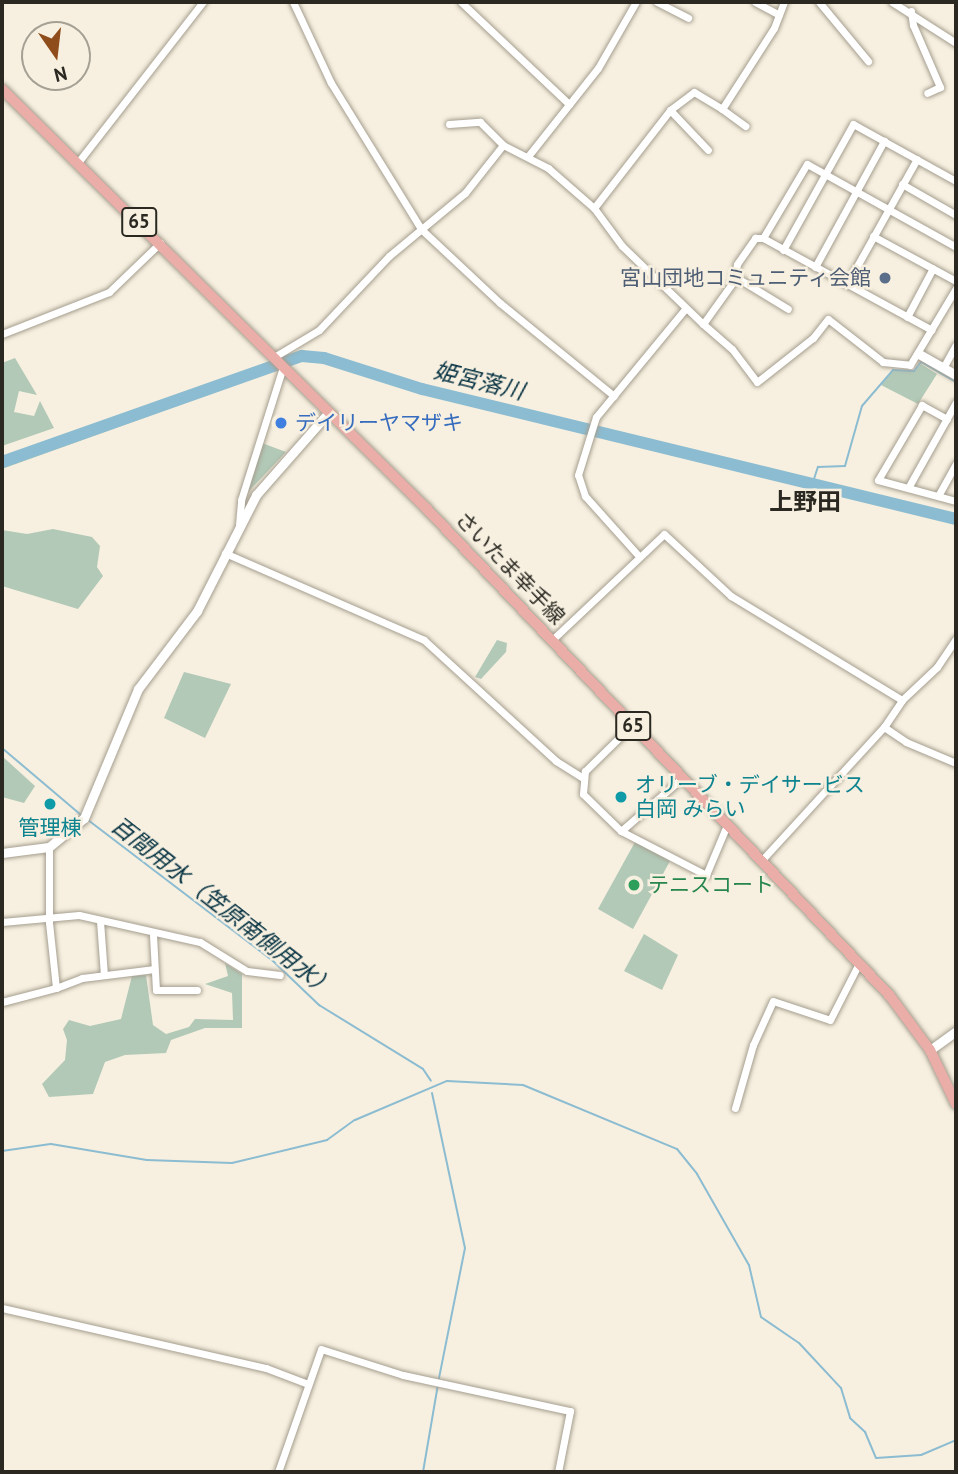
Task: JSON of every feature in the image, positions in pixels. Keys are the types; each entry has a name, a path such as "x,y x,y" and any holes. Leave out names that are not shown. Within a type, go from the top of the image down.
{"main road":[{"name":"さいたま幸手線","path":"2,89 160,242 552,640 859,963 930,1049 956,1104"}],"street":[{"path":"79,161 203,2"},
{"path":"293,2 331,83 421,229 499,303 614,396"},
{"path":"461,2 569,104"},
{"path":"529,155 619,37 635,2"},
{"path":"657,2 688,18"},
{"path":"755,2 779,15"},
{"path":"722,109 779,15 784,2"},
{"path":"819,2 868,61"},
{"path":"892,2 911,11 956,43"},
{"path":"911,11 913,25 940,87 927,93"},
{"path":"594,208 670,110 694,92 745,126"},
{"path":"670,110 708,150"},
{"path":"449,124 480,122 503,145 529,155 594,208 621,246 685,309 732,349 757,382 813,338 828,319 893,366 910,366 956,288"},
{"path":"783,250 853,124 956,180"},
{"path":"816,267 884,141"},
{"path":"274,357 318,330 358,286 465,193 503,145"},
{"path":"847,284 917,159"},
{"path":"763,238 807,164 956,247"},
{"path":"902,184 956,215"},
{"path":"873,236 956,281"},
{"path":"703,324 755,238 763,238 932,330"},
{"path":"2,334 108,292 160,242"},
{"path":"908,317 933,268"},
{"path":"734,275 788,309"},
{"path":"637,554 578,486 596,417 685,309"},
{"path":"943,368 956,345"},
{"path":"919,354 956,375"},
{"path":"239,525 241,500 284,368"},
{"path":"908,488 956,402"},
{"path":"947,419 922,405 878,480 956,501"},
{"path":"2,853 49,847 73,831 88,811 138,689 197,611 239,525 271,474 328,413"},
{"path":"938,496 956,464"},
{"path":"552,640 657,535 671,538 731,596 902,700"},
{"path":"225,553 425,640 556,761 582,776"},
{"path":"761,861 884,727 902,700 937,667 956,639"},
{"path":"632,725 582,776 583,794 621,831 706,875 727,825"},
{"path":"884,727 906,742 956,763"},
{"path":"621,831 682,778"},
{"path":"49,847 49,916 55,988"},
{"path":"2,922 79,915 153,935 200,942 247,971 280,975"},
{"path":"100,920 104,975"},
{"path":"153,935 156,990 197,990"},
{"path":"735,1108 753,1045 773,1001 830,1020 859,963"},
{"path":"2,1002 55,988 69,981 154,969"},
{"path":"930,1049 956,1031"},
{"path":"2,1308 266,1368 308,1384"},
{"path":"278,1472 321,1349 407,1376 570,1411 558,1472"}],"green space":[{"path":"15,358 37,395 19,391 14,412 34,416 40,401 54,428 2,446 2,363"},
{"path":"921,364 937,374 918,404 881,385 893,370 915,371"},
{"path":"274,367 277,370 2,469 2,465"},
{"path":"262,443 286,452 248,492 248,489"},
{"path":"53,529 92,537 100,546 97,567 103,576 78,609 2,586 2,530 27,534"},
{"path":"497,640 507,643 506,652 481,679 475,677"},
{"path":"184,672 231,684 205,738 164,718"},
{"path":"2,756 35,786 24,803 2,797"},
{"name":"テニスコート","path":"635,842 670,861 633,929 598,909"},
{"name":"テニスコート","path":"644,934 678,955 662,990 624,971"},
{"path":"225,963 242,974 242,1028 205,1028 171,1040 166,1053 125,1055 105,1062 93,1094 49,1097 42,1084 65,1060 67,1040 63,1029 69,1020 90,1026 121,1019 132,976 146,975 153,1025 166,1034 189,1027 195,1019 233,1020 232,993 205,984 228,976"}],"waterway":[{"name":"姫宮落川","path":"2,462 302,356 324,358 422,389 956,519"},
{"path":"813,482 818,467 845,466 862,406 893,370 914,371 921,362 956,382"},
{"name":"百間用水（笠原南側用水）","path":"2,748 81,815"},
{"name":"百間用水（笠原南側用水）","path":"88,820 273,961 319,1005 423,1069 431,1081"},
{"path":"2,1151 51,1144 147,1160 232,1163 327,1140 355,1120 447,1081 523,1085 677,1149 697,1174 749,1265 761,1317 799,1343 841,1388 850,1418 865,1432 876,1458 921,1455 956,1440"},
{"name":"百間用水（笠原南側用水）","path":"432,1093 465,1248 439,1378"},
{"name":"百間用水（笠原南側用水）","path":"423,1472 438,1384"}],"place":[{"name":"宮山団地コミュニティ会館","path":"885,278"},
{"name":"デイリーヤマザキ","path":"281,423"},
{"name":"オリーブ・デイサービス 白岡 みらい","path":"621,797"},
{"name":"管理棟","path":"50,804"},
{"name":"テニスコート","path":"634,885"}],"district":[{"name":"上野田","path":"805,502"}]}
